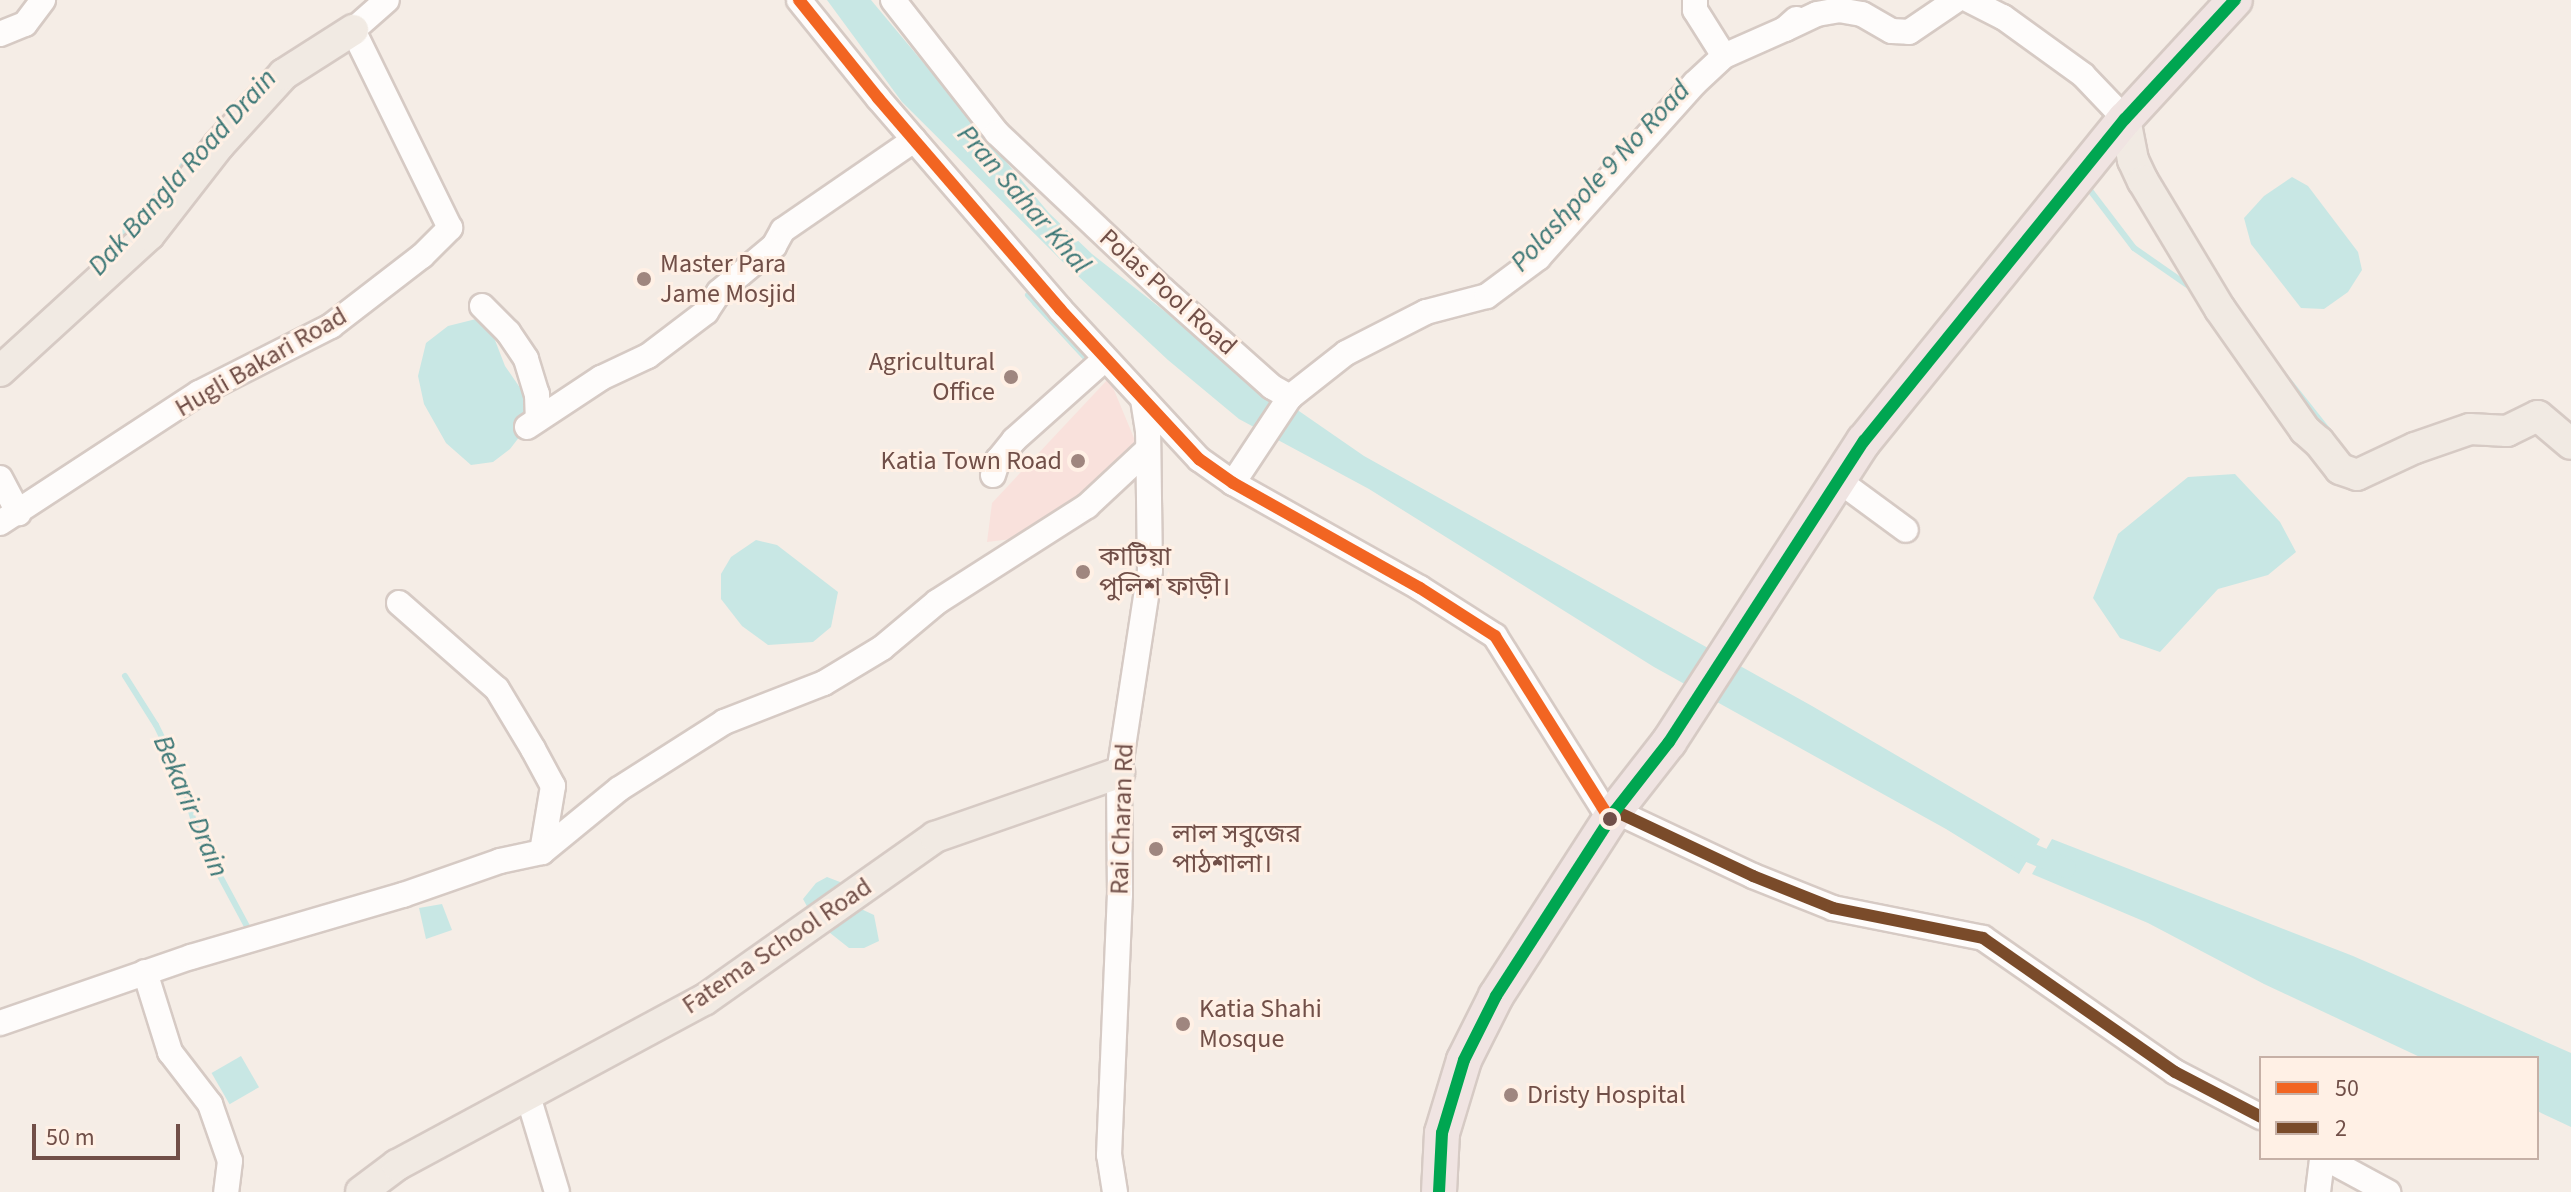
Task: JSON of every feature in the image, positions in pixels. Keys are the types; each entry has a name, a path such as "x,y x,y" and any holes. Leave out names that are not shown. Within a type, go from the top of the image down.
{"highway":[{"path":"1439,1192 1442,1133 1464,1060 1496,996 1613,815 1669,742 1864,441 2125,119 2235,0"}],"main road":[{"path":"0,371 149,235 219,145 284,74 353,30"},
{"path":"2125,119 2133,160 2143,181 2220,309 2286,405 2340,469 2357,475 2415,448 2470,429 2507,431 2538,416 2571,444"},
{"name":"Fatema School Road","path":"361,1192 397,1165 704,1000 935,837 1119,773"}],"street":[{"path":"0,34 25,24 43,0"},
{"path":"353,30 387,0"},
{"path":"799,0 914,140 1105,359 1199,459 1233,483 1420,588 1495,636 1613,815 1833,908 1983,938 2175,1072 2254,1113"},
{"name":"Polas Pool Road","path":"893,0 997,133 1162,289 1272,387 1290,397"},
{"path":"1695,0 1695,10 1724,56"},
{"path":"1785,29 1817,0"},
{"path":"1233,483 1290,397 1346,353 1426,312 1487,296 1538,258 1695,83 1724,56 1817,14 1839,10 1862,14 1892,31 1909,32 1956,0"},
{"path":"1969,0 2003,17 2083,75 2125,119"},
{"name":"Hugli Bakari Road","path":"9,518 199,393 331,326 422,256 450,228 353,30"},
{"path":"482,306 508,332 526,359 537,394 533,423 601,378 648,356 706,312 719,292 774,246 783,230 914,140"},
{"path":"993,475 998,460 1014,440 1105,359"},
{"name":"Rai Charan Rd","path":"1115,1192 1109,1155 1120,895 1119,773 1150,570 1145,452 1148,431 1143,400"},
{"path":"0,1023 145,972 389,899 500,861 542,852 619,789 724,722 824,683 882,648 937,602 1087,506 1145,452"},
{"path":"0,478 9,518"},
{"path":"1838,480 1906,530"},
{"path":"399,603 497,689 533,749 553,786 542,852"},
{"path":"145,972 170,1052 210,1104 230,1161 226,1192"},
{"path":"528,1096 557,1192"},
{"path":"2318,1192 2324,1160"},
{"path":"2328,1160 2388,1192"}],"shaded area":[{"name":"Katia Town Road","path":"1109,378 1139,450 1020,538 987,542 992,503"}],"water":[{"name":"Pran Sahar Khal","path":"827,0 871,0 1049,213 1092,254 1238,369 1364,456 1812,706 2040,839 2019,874 1946,829 1654,667 1369,489 1239,419 1168,360 1063,262 902,102"},
{"path":"2292,177 2308,186 2358,252 2362,270 2348,292 2324,309 2301,308 2251,244 2244,218 2264,196"},
{"path":"476,319 493,335 505,366 527,398 527,427 510,449 493,462 471,465 446,443 424,404 418,376 426,343 448,326"},
{"path":"2235,474 2280,522 2296,552 2268,575 2218,589 2160,652 2120,638 2093,598 2118,534 2188,477"},
{"path":"756,540 777,545 838,592 831,627 813,642 768,645 742,626 721,599 721,574 731,557"},
{"path":"2052,839 2353,956 2571,1053 2571,1127 2539,1112 2539,1056 2418,1056 2264,984 2148,923 2032,874"},
{"path":"827,877 840,882 859,908 874,915 879,941 864,948 849,948 815,921 803,899 816,883"},
{"path":"442,904 452,930 426,939 419,908"},
{"path":"241,1056 259,1087 230,1104 212,1073"}],"waterway":[{"name":"Dak Bangla Road Drain","path":"95,265 193,154"},
{"path":"2086,185 2134,248 2193,289"},
{"path":"1028,295 1086,358 1035,303"},
{"path":"2280,370 2330,433"},
{"name":"Bekarir Drain","path":"125,676 156,725 180,774 198,835 250,932"},
{"path":"2007,843 2066,868"}],"transit line":[{"name":"50","path":"799,0 878,98 1060,309 1199,459 1233,483 1420,588 1495,636 1610,819"},
{"path":"1439,1192 1442,1133 1464,1060 1496,996 1615,811 1669,742 1864,441 2125,119 2235,0"},
{"name":"2","path":"1615,811 1753,876 1833,908 1983,938 2175,1072 2259,1116"}],"place":[{"name":"Master Para Jame Mosjid","path":"644,279"},
{"name":"Agricultural Office","path":"1011,377"},
{"name":"Katia Town Road","path":"1078,461"},
{"name":"কাটিয়া পুলিশ ফাড়ী।","path":"1083,572"},
{"name":"লাল সবুজের পাঠশালা।","path":"1156,849"},
{"name":"Katia Shahi Mosque","path":"1183,1024"},
{"name":"Dristy Hospital","path":"1511,1095"}],"water label":[{"name":"Polashpole 9 No Road","path":"1600,176"}]}
